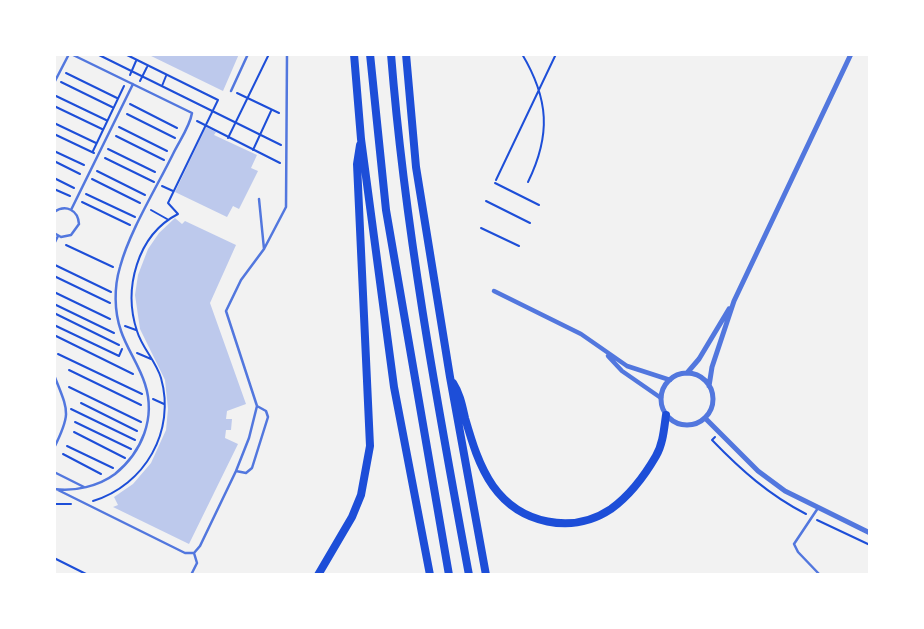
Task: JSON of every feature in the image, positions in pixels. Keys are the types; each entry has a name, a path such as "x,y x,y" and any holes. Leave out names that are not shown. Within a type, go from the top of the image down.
{"highway":[{"path":"354,54 361,139 394,387 430,575"},
{"path":"370,54 386,210 449,575"},
{"path":"391,54 399,153 411,244 469,575"},
{"path":"405,54 416,167 486,575"},
{"path":"318,575 352,517 361,495 370,446 357,164 361,139"},
{"path":"450,377 459,391 473,444 494,486 509,504 541,521 573,524 595,518 612,508 639,480 657,455 666,415"}],"street":[{"path":"734,301 712,367 709,386 713,402 705,418 698,423 680,425 666,415 661,398 665,385 687,373 699,359 734,301 851,54"},
{"path":"494,291 581,334 627,366 670,380"},
{"path":"606,352 621,371 661,398"},
{"path":"687,373 696,375 709,386"},
{"path":"705,418 758,471 785,491 870,533"}],"lane":[{"path":"54,83 70,54 192,113 119,268 116,294 119,323 149,397 147,424 141,443 109,478 84,487 56,489"},
{"path":"231,91 248,54"},
{"path":"56,489 185,553 194,553 200,547 236,471 249,438 257,406 226,311 241,280 264,249 286,207 286,54"},
{"path":"71,210 133,84"},
{"path":"259,199 264,249"},
{"path":"54,212 64,208 71,210 78,219 78,229 71,235 58,236 54,233"},
{"path":"54,244 58,236"},
{"path":"54,375 66,407 66,423 54,448"},
{"path":"236,471 246,472 252,468 268,417 266,411 257,406"},
{"path":"54,472 84,487"},
{"path":"818,508 794,544 820,575"},
{"path":"191,575 197,563 194,553"}],"path":[{"path":"97,54 287,148"},
{"path":"125,54 218,100"},
{"path":"229,138 269,54"},
{"path":"522,54 540,88 545,113 536,166 528,183"},
{"path":"539,205 496,182 556,54"},
{"path":"54,188 70,197 137,60"},
{"path":"130,225 81,201 148,66"},
{"path":"66,73 118,98"},
{"path":"162,86 167,75"},
{"path":"178,214 168,203 218,100 231,91 287,116"},
{"path":"56,96 107,121"},
{"path":"129,104 177,128"},
{"path":"54,106 103,130"},
{"path":"253,150 272,110"},
{"path":"191,118 287,166"},
{"path":"54,123 96,143"},
{"path":"118,126 167,150"},
{"path":"54,134 98,155"},
{"path":"114,135 184,169"},
{"path":"180,140 195,147"},
{"path":"107,149 155,172"},
{"path":"54,150 85,166"},
{"path":"103,157 174,191"},
{"path":"54,161 81,174"},
{"path":"96,171 145,195"},
{"path":"54,178 75,188"},
{"path":"92,179 168,219"},
{"path":"85,193 135,217"},
{"path":"486,201 530,223"},
{"path":"481,228 519,246"},
{"path":"66,244 110,267 134,274"},
{"path":"55,265 131,300"},
{"path":"54,276 111,303 111,311"},
{"path":"54,292 113,320 112,316"},
{"path":"54,304 117,334 121,346 119,356 54,325"},
{"path":"54,313 153,360"},
{"path":"119,323 137,331"},
{"path":"55,336 137,376"},
{"path":"58,354 165,405"},
{"path":"69,370 144,407"},
{"path":"69,387 161,431"},
{"path":"141,388 142,394"},
{"path":"75,422 131,450 140,432 80,403"},
{"path":"66,407 155,450"},
{"path":"142,422 143,417"},
{"path":"74,432 145,468"},
{"path":"67,446 113,468 127,459"},
{"path":"63,454 104,475 96,479"},
{"path":"109,478 124,486"},
{"path":"54,558 88,575"}],"building":[{"path":"147,54 239,54 223,91"},
{"path":"206,127 216,132 214,135 257,155 251,168 258,171 239,209 233,206 227,217 175,192"},
{"path":"175,218 182,224 185,221 236,245 210,303 246,404 227,411 226,419 232,419 231,430 226,430 225,438 238,444 189,544 113,507 118,505 114,497 133,484 151,463 166,430 168,409 165,380 140,329 135,295 138,275 148,249 159,233"}]}
